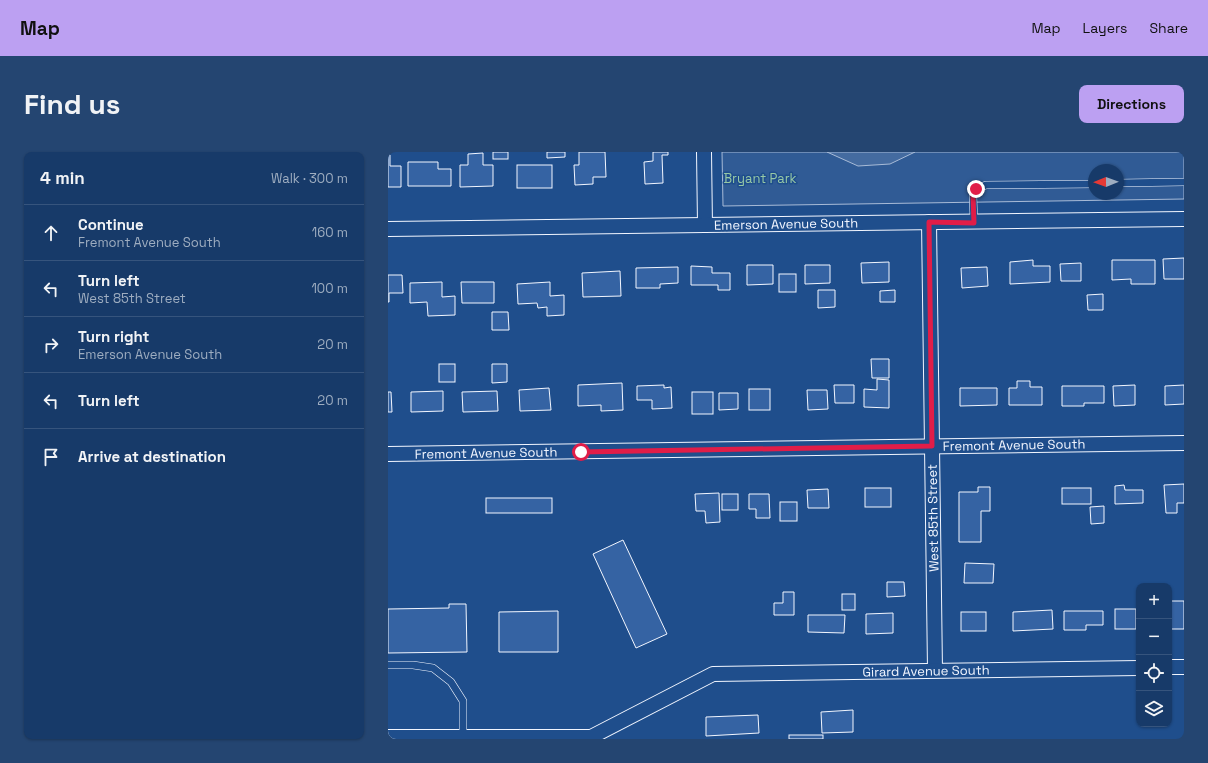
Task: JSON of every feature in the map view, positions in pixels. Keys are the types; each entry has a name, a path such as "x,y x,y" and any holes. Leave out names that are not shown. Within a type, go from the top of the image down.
{"street":[{"path":"704,152 706,225"},
{"name":"Emerson Avenue South","path":"388,229 929,222 974,223 1184,219"},
{"name":"West 85th Street","path":"929,222 935,670"},
{"name":"Fremont Avenue South","path":"388,454 1184,443"},
{"path":"1172,667 1184,667"},
{"name":"Girard Avenue South","path":"463,737 591,737 713,674 1136,668"},
{"path":"388,737 463,737"}],"lane":[{"path":"1124,183 1184,182"},
{"path":"974,223 973,196 976,189 986,185 1088,184"},
{"path":"388,665 413,665 433,668 452,682 463,701 463,737"}],"shaded area":[{"name":"Bryant Park","path":"722,152 1184,152 1184,199 1124,200 1124,164 1088,164 1088,200 1118,200 723,206"},
{"path":"827,152 915,152 890,164 858,166"}],"building":[{"path":"493,152 508,152 508,159 493,159"},
{"path":"547,152 565,152 565,157 547,158"},
{"path":"579,152 605,152 606,177 593,177 593,184 575,185 574,165 579,165"},
{"path":"653,152 668,152 668,155 662,155 663,183 645,184 644,162 653,161"},
{"path":"483,153 483,165 493,165 493,186 460,187 460,165 468,165 468,154"},
{"path":"388,155 390,155 390,166 401,166 401,187 388,187"},
{"path":"408,162 438,162 438,169 451,169 451,186 408,186"},
{"path":"517,165 552,165 552,188 517,188"},
{"path":"1184,258 1184,279 1164,279 1163,259"},
{"path":"1033,260 1033,266 1050,266 1050,282 1010,284 1010,262"},
{"path":"1112,260 1155,260 1155,284 1131,284 1131,279 1112,280"},
{"path":"889,262 889,282 862,283 861,263"},
{"path":"1081,263 1081,281 1061,281 1060,264"},
{"path":"747,265 773,265 773,284 747,285"},
{"path":"805,265 830,265 830,283 805,284"},
{"path":"691,266 712,267 712,273 730,273 730,290 718,290 718,285 691,285"},
{"path":"678,267 678,283 660,284 660,288 636,288 636,268"},
{"path":"987,267 988,286 962,288 961,268"},
{"path":"620,271 621,296 583,297 582,273"},
{"path":"779,274 796,274 796,292 779,292"},
{"path":"388,275 402,275 403,293 389,293 389,302 388,302"},
{"path":"442,282 442,297 455,296 455,315 428,316 427,302 410,303 410,283"},
{"path":"461,282 494,282 494,303 462,303"},
{"path":"550,282 550,296 564,295 564,315 547,316 547,307 538,308 537,303 518,304 517,284"},
{"path":"818,290 835,290 835,307 818,308"},
{"path":"895,290 895,302 880,302 880,291"},
{"path":"1103,294 1103,310 1088,310 1087,295"},
{"path":"492,312 508,312 509,330 492,330"},
{"path":"871,359 889,359 889,378 872,378"},
{"path":"439,364 455,364 455,382 439,382"},
{"path":"492,364 507,364 507,382 492,383"},
{"path":"877,379 889,380 889,408 864,407 864,389 877,390"},
{"path":"1017,381 1030,381 1030,387 1042,387 1042,405 1009,405 1009,388 1017,388"},
{"path":"622,383 623,410 601,411 601,405 578,406 578,385"},
{"path":"664,385 664,388 671,387 672,408 652,409 652,400 637,400 637,386"},
{"path":"834,385 854,385 854,403 835,403"},
{"path":"1135,385 1135,405 1114,406 1113,386"},
{"path":"1184,385 1184,404 1165,405 1165,386"},
{"path":"1062,386 1104,386 1104,403 1084,403 1084,406 1062,406"},
{"path":"549,388 551,410 520,411 519,390"},
{"path":"960,388 997,388 997,405 960,406"},
{"path":"749,389 770,389 770,410 749,410"},
{"path":"807,390 827,390 828,409 808,410"},
{"path":"443,391 443,411 411,412 411,392"},
{"path":"497,391 498,411 463,412 462,392"},
{"path":"388,392 391,392 392,412 388,412"},
{"path":"692,392 713,392 713,414 692,414"},
{"path":"719,393 738,393 738,409 719,410"},
{"path":"1184,484 1184,503 1177,503 1177,513 1166,513 1164,485"},
{"path":"1124,485 1125,490 1143,490 1143,503 1115,504 1115,486"},
{"path":"978,487 990,487 990,511 981,511 981,542 959,542 959,492 978,492"},
{"path":"865,488 891,488 891,507 865,507"},
{"path":"1062,488 1091,488 1091,504 1062,504"},
{"path":"828,489 829,508 808,508 807,490"},
{"path":"719,493 720,522 706,523 705,511 696,511 695,494"},
{"path":"722,494 738,494 738,510 722,510"},
{"path":"749,494 769,494 770,518 756,518 756,509 749,509"},
{"path":"486,498 552,498 552,513 486,513"},
{"path":"780,502 797,502 797,521 780,521"},
{"path":"1104,506 1104,523 1091,524 1090,507"},
{"path":"623,540 667,634 636,648 593,554"},
{"path":"965,563 994,564 993,583 964,583"},
{"path":"887,582 904,582 905,596 887,597"},
{"path":"783,592 794,592 794,615 774,615 774,603 783,603"},
{"path":"842,594 855,594 855,610 842,610"},
{"path":"1172,601 1184,601 1184,629 1172,629"},
{"path":"449,604 466,604 467,652 388,653 388,609 449,608"},
{"path":"1115,609 1136,609 1136,629 1115,629"},
{"path":"1052,610 1053,629 1013,631 1013,612"},
{"path":"558,611 558,652 499,652 499,612"},
{"path":"1064,611 1103,611 1103,625 1086,625 1086,630 1064,630"},
{"path":"961,612 986,612 986,631 961,631"},
{"path":"893,613 893,633 866,634 866,614"},
{"path":"808,615 845,615 844,633 808,632"},
{"path":"853,710 853,732 822,733 821,712"},
{"path":"758,715 759,733 706,736 706,717"},
{"path":"789,735 823,735 823,739 789,739"}],"route":[{"path":"581,452 932,446 929,222 974,223 973,196 976,189"}]}
